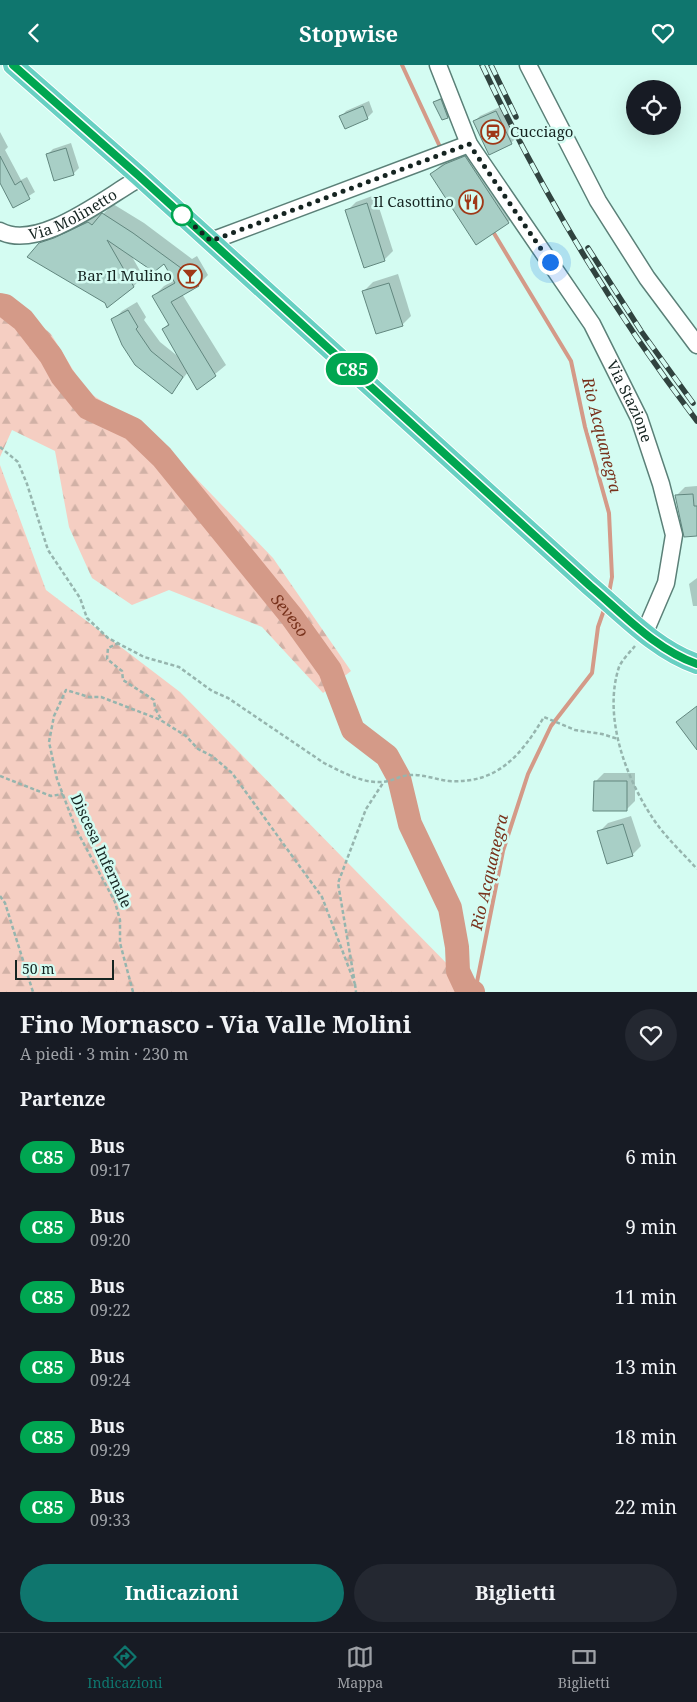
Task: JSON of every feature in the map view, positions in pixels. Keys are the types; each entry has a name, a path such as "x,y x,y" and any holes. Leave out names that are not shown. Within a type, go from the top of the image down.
{"main road":[{"path":"13,65 211,241 590,586 637,626 674,654 697,664"}],"street":[{"name":"Via Stazione","path":"438,65 469,144 592,324 639,418 661,484 674,535 666,583 637,626"},
{"path":"528,65 598,201 647,278 697,345"},
{"path":"211,241 469,144"},
{"name":"Via Molinetto","path":"0,231 9,236 23,236 52,229 133,182 139,176"}],"path":[{"path":"0,447 18,462 48,550 80,598 87,618 108,639 120,643 144,657 179,667 212,691 228,698 324,763 359,779 383,782 412,775 451,781 490,775 505,767 523,747 544,717 575,731 602,734 618,739"},
{"path":"637,626 620,666 615,688 618,739 628,771 652,818 697,869"},
{"path":"120,643 108,648 107,659 122,671 122,679 154,699 155,708 162,721 174,731 186,736 198,749 212,756 232,773 322,897 355,984"},
{"name":"Discesa Infernale","path":"133,992 120,943 120,919 115,902 93,865 63,794 57,779 48,743 54,716 66,690 89,697 102,697 162,721"},
{"path":"0,776 51,796 63,794"},
{"path":"356,992 338,883 366,809 383,782"},
{"path":"0,896 5,903 33,992"}],"green space":[{"path":"0,299 19,306 51,334 86,391 137,423 188,470 273,558 351,671 323,693 262,627 169,590 132,605 92,578 69,527 55,451 12,430 0,457"},
{"path":"0,465 46,590 180,692 459,976 481,992 0,992"}],"building":[{"path":"441,99 448,118 442,120 433,102"},
{"path":"363,106 368,119 345,129 339,116"},
{"path":"496,111 512,144 489,155 473,121"},
{"path":"66,148 74,175 54,181 46,154"},
{"path":"0,156 15,185 21,181 30,199 13,208 0,183"},
{"name":"Il Casottino","path":"465,156 509,223 476,245 430,174 445,164"},
{"path":"367,203 385,261 364,268 345,210"},
{"path":"102,213 181,268 186,265 199,286 171,302 216,376 197,390 162,329 169,325 152,296 175,283 164,264 154,272 107,240 134,287 107,308 105,303 27,257 39,243 88,222 92,225"},
{"path":"389,283 403,326 376,334 362,291"},
{"path":"128,310 138,327 136,329 151,351 183,377 172,394 135,365 122,345 111,319"},
{"path":"693,494 694,506 697,506 697,536 684,537 675,495"},
{"path":"697,706 697,750 676,722"},
{"path":"594,781 627,781 627,811 593,811"},
{"path":"623,824 633,856 607,864 597,831"}],"waterway":[{"name":"Rio Acquanegra","path":"402,65 441,149"},
{"name":"Rio Acquanegra","path":"492,230 571,361 585,427 609,513 612,577 609,593"},
{"name":"Seveso","path":"0,305 5,306 23,320 51,356 62,376 88,408 133,429 162,457 292,617 330,670 353,730 387,756 399,778 410,824 450,908 457,947 458,971 466,988 473,992"},
{"name":"Rio Acquanegra","path":"475,992 503,851 528,774 551,726 592,673 598,627 605,607"}],"railway":[{"path":"482,65 529,158 580,249 636,337 697,421"},
{"path":"491,65 516,117"},
{"path":"588,248 641,331 693,403"}],"bus line":[{"name":"C85","path":"13,65 139,176 590,586 674,654 697,664"}],"place":[{"name":"Cucciago","path":"493,132"},
{"name":"Il Casottino","path":"471,202"},
{"name":"Bar Il Mulino","path":"190,276"}],"route":[{"path":"182,215 211,241 469,144 550,262"}]}
